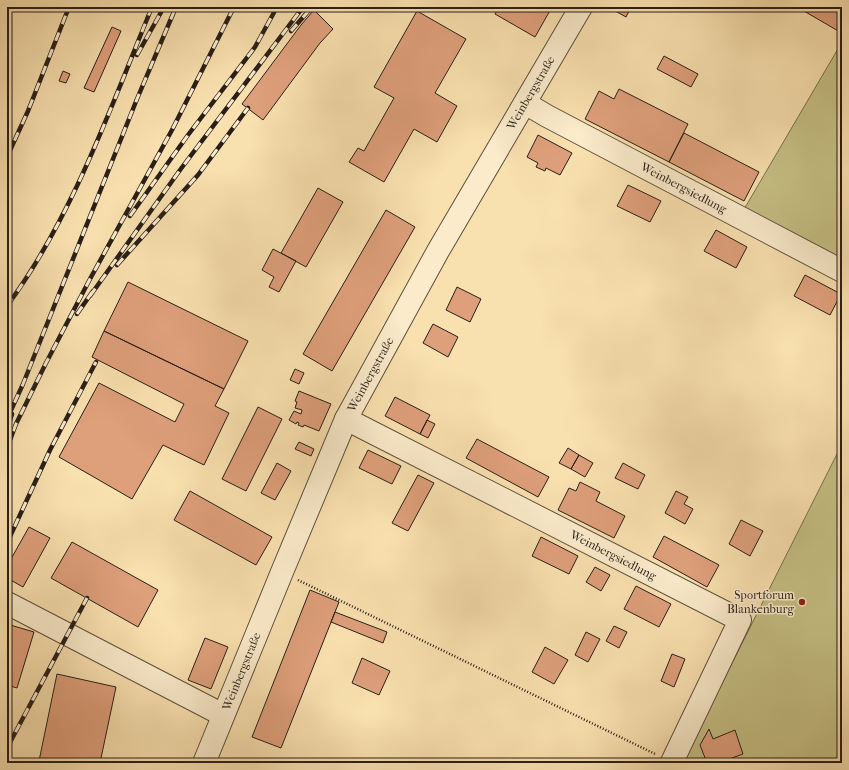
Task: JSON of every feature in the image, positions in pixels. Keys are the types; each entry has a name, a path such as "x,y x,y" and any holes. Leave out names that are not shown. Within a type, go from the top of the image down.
{"street":[{"name":"Weinbergstraße","path":"204,763 346,419 438,251 581,7"},
{"name":"Weinbergsiedlung","path":"525,103 842,272"},
{"name":"Weinbergsiedlung","path":"346,419 740,620 672,762"},
{"path":"7,603 223,716"}],"path":[{"path":"282,572 672,762"}],"shaded area":[{"path":"842,42 842,261 743,211"},
{"name":"Sportforum Blankenburg","path":"842,444 842,763 688,763 683,761"}],"building":[{"path":"499,7 552,7 535,37 495,14"},
{"path":"605,7 631,7 626,17 610,8 605,9"},
{"path":"797,7 842,7 842,29 840,32"},
{"path":"314,10 333,29 320,43 263,120 242,104"},
{"path":"417,11 466,39 435,93 457,106 437,142 414,129 384,182 349,162 358,148 364,151 394,98 374,87"},
{"path":"112,27 121,31 94,92 84,88"},
{"path":"664,56 698,74 691,87 657,69"},
{"path":"63,71 70,74 66,83 59,81"},
{"path":"619,89 688,124 669,162 585,119 599,91 614,99"},
{"path":"684,133 759,172 744,201 669,162"},
{"path":"538,135 572,153 560,175 546,168 545,171 536,167 538,163 527,157"},
{"path":"628,185 661,201 650,222 617,206"},
{"path":"318,188 343,202 306,267 281,253"},
{"path":"386,210 415,227 332,371 303,354"},
{"path":"716,230 747,247 736,268 704,251"},
{"path":"273,249 296,261 279,292 269,287 274,277 262,270"},
{"path":"805,275 841,294 830,315 794,296"},
{"path":"128,282 248,341 224,389 104,331"},
{"path":"457,287 481,299 470,322 446,310"},
{"path":"433,324 458,337 448,357 423,343"},
{"path":"104,331 224,389 215,406 229,413 204,465 163,445 132,499 59,457 99,383 175,422 184,404 92,357"},
{"path":"295,369 304,373 299,384 290,380"},
{"path":"299,391 331,404 319,431 304,425 303,427 298,425 299,423 297,422 296,424 289,420 294,411 301,414 302,410 295,408 297,402 295,401"},
{"path":"395,397 430,415 420,434 385,416"},
{"path":"258,407 282,419 246,491 222,479"},
{"path":"427,420 435,424 428,438 420,434"},
{"path":"477,439 549,477 538,497 466,458"},
{"path":"299,442 314,449 311,456 295,449"},
{"path":"568,448 579,455 571,469 559,463"},
{"path":"368,450 401,466 392,484 359,468"},
{"path":"579,455 593,463 585,477 571,469"},
{"path":"277,463 291,471 275,500 261,493"},
{"path":"623,463 645,475 638,489 615,478"},
{"path":"418,475 434,483 408,531 392,523"},
{"path":"580,482 600,492 596,501 625,516 614,538 558,510 569,488 576,491"},
{"path":"190,491 272,537 256,565 174,520"},
{"path":"676,491 688,497 684,504 693,509 685,524 665,513"},
{"path":"741,520 763,531 750,556 729,544"},
{"path":"29,527 50,538 23,587 7,578 7,566"},
{"path":"664,536 719,565 707,587 653,557"},
{"path":"541,537 578,556 569,574 532,556"},
{"path":"72,542 158,590 138,627 51,578"},
{"path":"595,567 610,575 601,591 586,582"},
{"path":"636,586 671,604 659,627 624,609"},
{"path":"310,590 339,602 281,748 252,737"},
{"path":"335,612 387,632 383,643 331,622"},
{"path":"7,624 34,632 17,688 7,685"},
{"path":"614,626 627,632 619,648 606,641"},
{"path":"586,632 600,639 588,662 575,655"},
{"path":"205,638 228,647 211,689 188,680"},
{"path":"545,647 568,660 554,684 532,672"},
{"path":"672,654 685,659 674,687 661,681"},
{"path":"362,658 390,671 379,695 352,683"},
{"path":"57,674 116,687 100,763 50,763 39,761"},
{"path":"709,729 713,739 735,730 743,754 718,763 707,763 700,745"}],"railway":[{"path":"7,157 28,111 69,7"},
{"path":"7,306 52,236 71,199 105,123 152,7"},
{"path":"137,55 164,7"},
{"path":"7,419 23,384 137,99 176,7"},
{"path":"7,448 16,424 46,363 90,279 172,130 234,7"},
{"path":"130,216 188,135 255,47 277,7"},
{"path":"90,296 180,170 303,7"},
{"path":"291,31 312,7"},
{"path":"117,265 198,175 248,108"},
{"path":"77,314 93,291"},
{"path":"7,543 50,450 96,362"},
{"path":"7,429 12,414"},
{"path":"7,748 87,598"}],"place":[{"name":"Sportforum Blankenburg","path":"802,602"}]}
